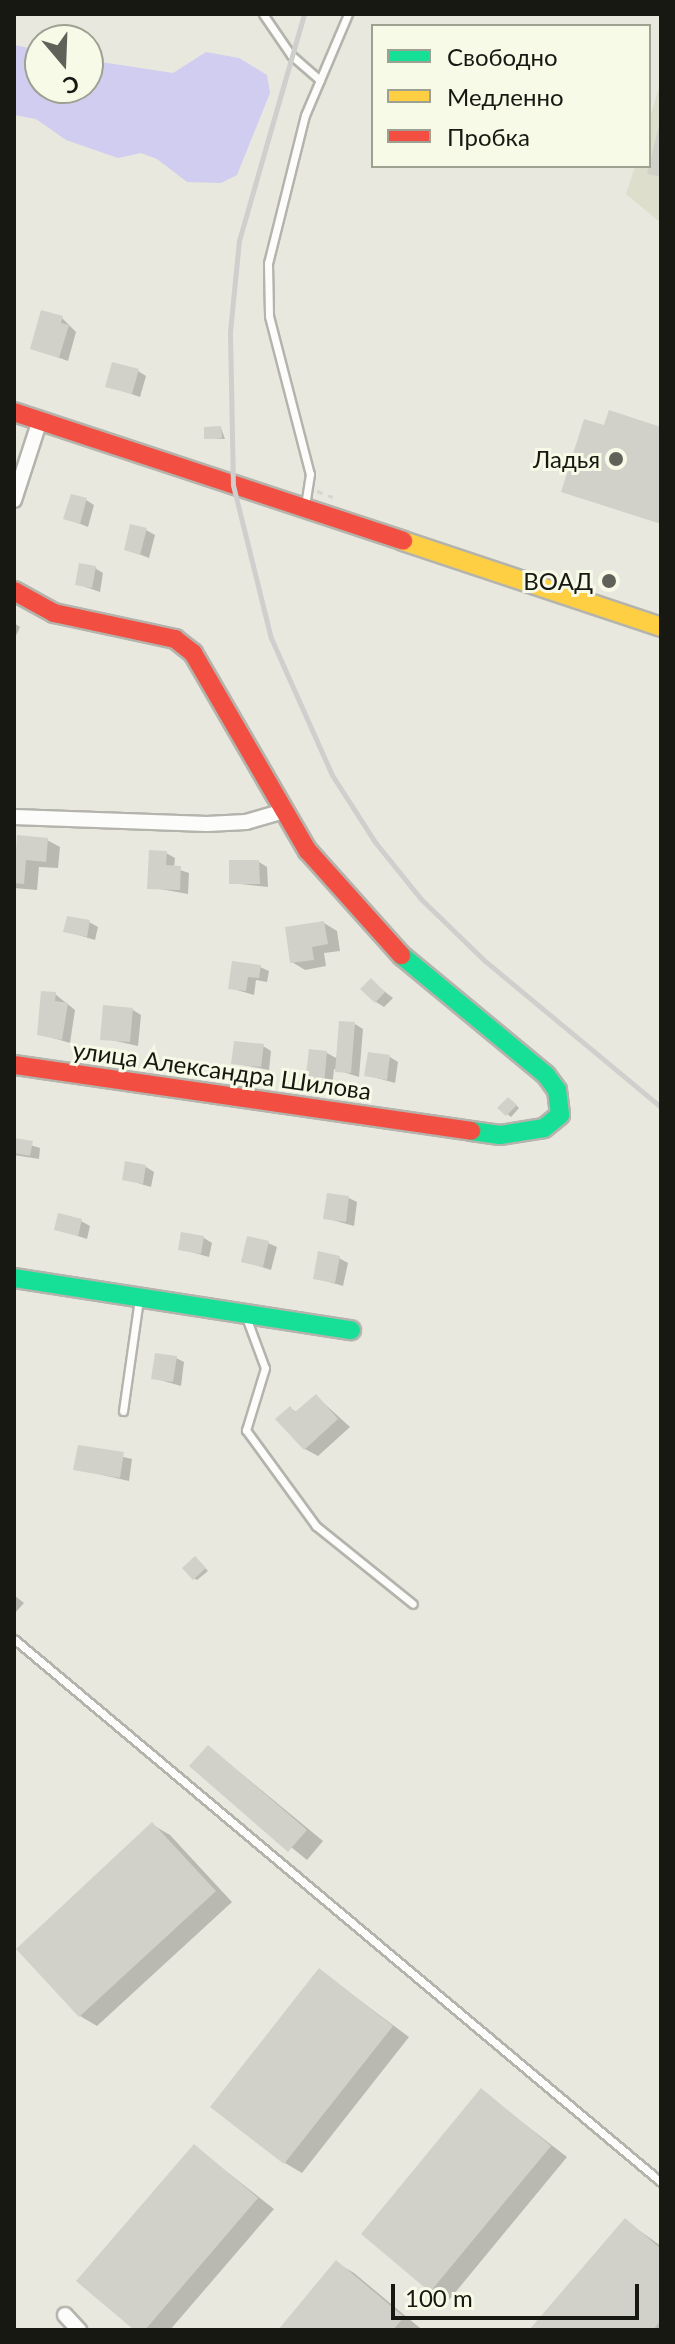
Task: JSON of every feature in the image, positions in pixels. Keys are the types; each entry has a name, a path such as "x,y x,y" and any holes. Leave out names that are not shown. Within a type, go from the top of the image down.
{"street":[{"path":"14,412 661,627"},
{"path":"14,500 40,420"},
{"path":"14,591 54,613 175,639 193,653 281,812 246,822 207,824 14,817"},
{"name":"улица Александра Шилова","path":"14,1065 500,1135 523,1133 554,1124 561,1102 546,1075 446,996 347,899 281,812"},
{"path":"14,1278 246,1317 351,1330"},
{"path":"65,2315 79,2330"}],"lane":[{"path":"263,14 291,55 320,80"},
{"path":"304,509 310,474 269,316 268,263 305,115 348,14"},
{"path":"123,1411 139,1299"},
{"path":"246,1317 265,1368 246,1430 316,1526 413,1604"},
{"path":"14,1639 661,2182"}],"shaded area":[{"path":"661,81 661,223 626,194 634,168 651,168 651,114"}],"water":[{"path":"14,45 24,47 24,104 104,104 104,62 173,73 206,52 239,58 267,75 270,93 237,175 221,183 187,182 157,159 141,153 118,158 66,140 36,119 14,115"}],"building":[{"path":"661,122 661,177 647,174 651,168"},
{"path":"41,310 63,316 61,323 69,325 59,358 30,349"},
{"path":"112,362 139,369 132,394 105,387"},
{"name":"Ладья","path":"609,410 661,427 661,524 561,492 584,419 604,425"},
{"path":"221,426 222,438 204,439 204,427"},
{"path":"71,494 87,498 80,524 63,519"},
{"path":"130,524 147,528 140,555 124,550"},
{"path":"79,563 96,566 92,588 75,585"},
{"path":"17,835 48,838 46,862 26,860 24,884 14,883"},
{"path":"149,850 167,851 166,865 181,866 180,890 147,889"},
{"path":"229,860 259,860 260,884 229,884"},
{"path":"67,916 90,920 87,937 63,932"},
{"path":"324,921 328,944 312,947 314,960 290,963 285,927"},
{"path":"232,961 261,965 259,978 248,977 246,991 228,989"},
{"path":"371,978 385,992 375,1003 360,989"},
{"path":"41,991 56,992 55,1001 68,1003 62,1040 37,1035"},
{"path":"103,1005 133,1008 130,1042 100,1040"},
{"path":"339,1021 355,1022 351,1073 335,1072"},
{"path":"234,1041 264,1044 261,1067 231,1064"},
{"path":"309,1049 327,1051 324,1084 305,1082"},
{"path":"368,1052 390,1055 387,1080 364,1076"},
{"path":"508,1097 517,1105 506,1116 497,1108"},
{"path":"14,1138 33,1141 30,1156 14,1153"},
{"path":"125,1161 146,1165 143,1184 122,1180"},
{"path":"327,1193 349,1196 346,1222 323,1219"},
{"path":"58,1213 82,1219 78,1236 54,1230"},
{"path":"181,1232 204,1236 201,1254 178,1250"},
{"path":"247,1236 269,1241 263,1267 241,1262"},
{"path":"318,1251 340,1256 335,1283 313,1279"},
{"path":"155,1353 177,1356 173,1382 151,1379"},
{"path":"316,1394 338,1419 304,1450 275,1419 290,1406 295,1412"},
{"path":"78,1445 124,1452 120,1478 73,1470"},
{"path":"195,1556 206,1568 193,1580 182,1568"},
{"path":"208,1745 307,1830 288,1852 189,1766"},
{"path":"152,1822 216,1891 79,2017 16,1949"},
{"path":"319,1968 393,2026 284,2164 210,2107"},
{"path":"481,2088 551,2146 430,2292 361,2234"},
{"path":"194,2144 258,2198 145,2330 134,2330 76,2281"},
{"path":"625,2218 661,2249 661,2320 653,2330 529,2330"},
{"path":"336,2260 404,2317 393,2330 278,2330"}],"railway":[{"path":"304,14 239,240 230,332 233,485 271,638 332,775 375,842 421,899 485,961 661,1107"}],"traffic: fast":[{"path":"401,955 546,1075 557,1090 560,1115 544,1128 500,1135 471,1131"},
{"path":"14,1278 351,1330"}],"traffic: slow":[{"path":"403,541 661,627"}],"traffic: jam":[{"path":"14,412 403,541"},
{"path":"14,591 54,613 175,639 193,653 308,851 401,955"},
{"path":"14,1065 471,1131"}],"place":[{"name":"Ладья","path":"616,459"},
{"name":"ВОАД","path":"609,581"}]}
